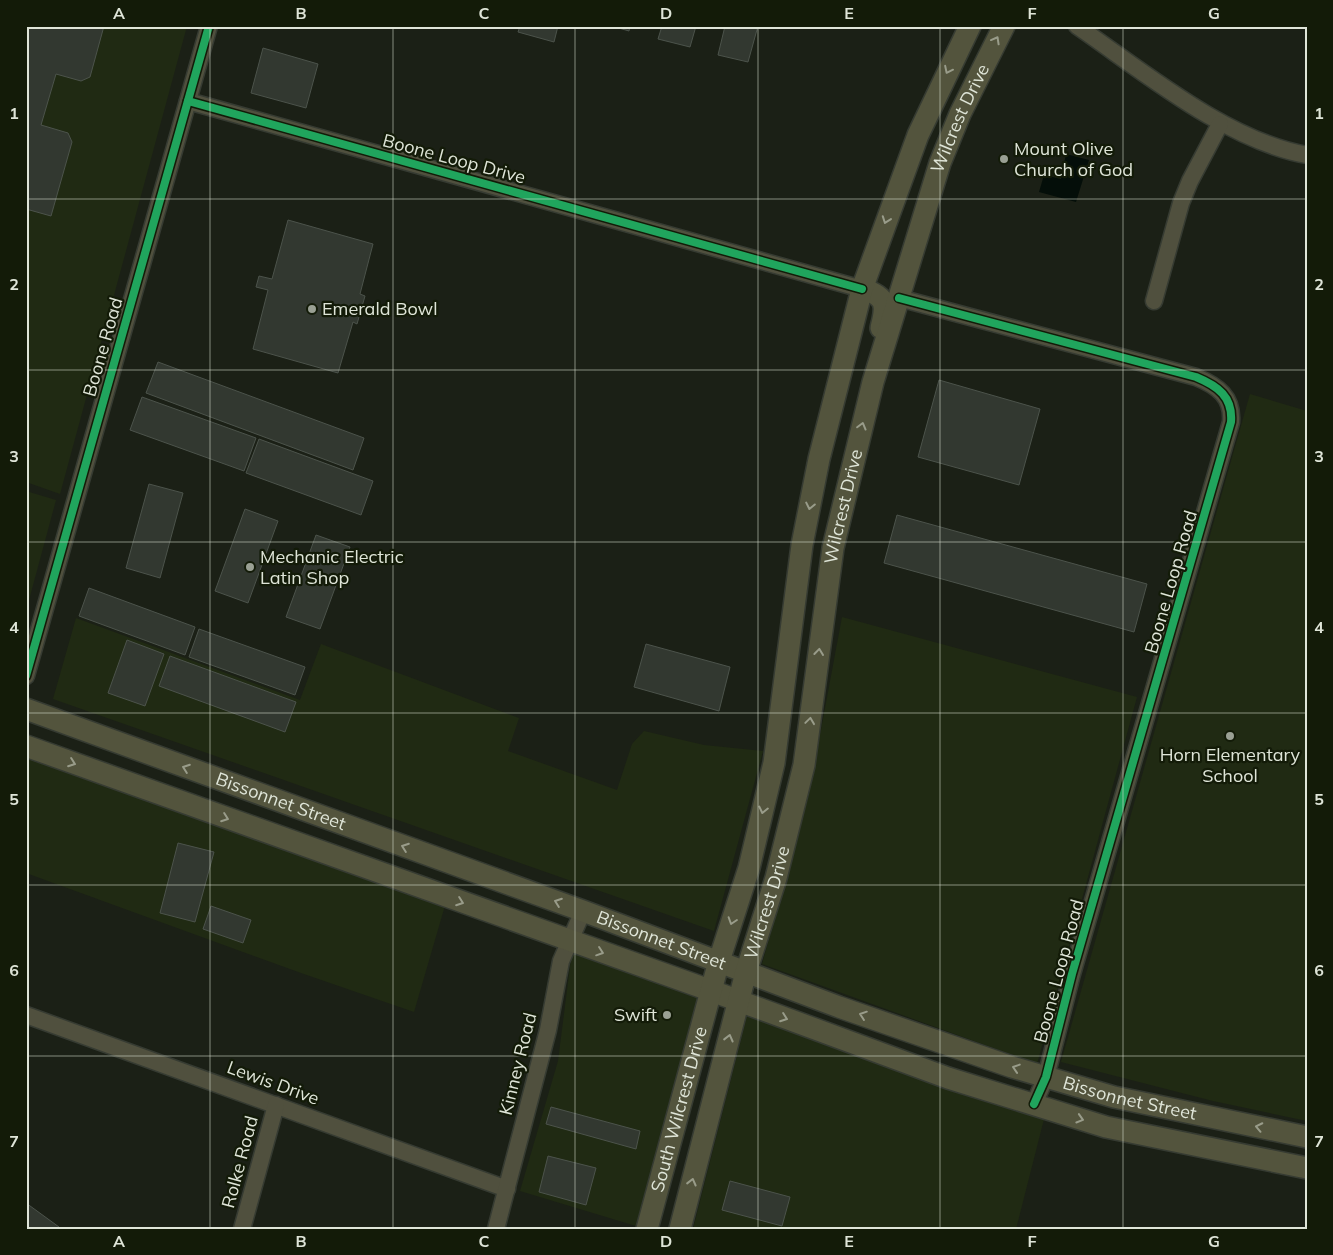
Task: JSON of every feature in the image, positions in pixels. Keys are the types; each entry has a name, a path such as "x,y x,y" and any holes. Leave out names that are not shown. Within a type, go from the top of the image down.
{"main road":[{"name":"Wilcrest Drive","path":"712,991 719,961 749,868 774,763 802,545 820,459 862,289 918,135 970,26"},
{"name":"Wilcrest Drive","path":"738,1001 776,878 804,765 833,548 850,470 873,382 940,163 964,106 1004,26"},
{"path":"862,289 879,296 884,302 885,311 872,371 873,382"},
{"path":"820,459 850,470"},
{"path":"795,606 822,627"},
{"name":"Bissonnet Street","path":"26,709 583,911 839,1007 1046,1077 1114,1097 1307,1137"},
{"name":"Bissonnet Street","path":"26,746 712,991 948,1078 1106,1127 1307,1168"},
{"path":"774,763 804,765"},
{"path":"437,894 449,863"},
{"name":"South Wilcrest Drive","path":"647,1229 712,991"},
{"name":"South Wilcrest Drive","path":"680,1229 738,1001"}],"street":[{"name":"Boone Road","path":"26,676 209,26"},
{"path":"1077,26 1220,124 1286,152 1307,155"},
{"name":"Boone Loop Drive","path":"188,101 862,289"},
{"path":"1154,301 1181,203 1220,124"},
{"name":"Boone Loop Road","path":"898,298 1196,377 1221,391 1230,403 1232,412 1231,422 1175,621 1072,974 1046,1077 1034,1104"},
{"name":"Kinney Road","path":"496,1229 548,1030 561,961 568,941 583,911"},
{"name":"Lewis Drive","path":"26,1015 507,1189"},
{"name":"Rolke Road","path":"242,1229 276,1105"}],"shaded area":[{"path":"26,26 187,26 60,494 26,482"},
{"path":"1066,154 1089,160 1076,202 1039,192 1044,175 1061,179"},
{"name":"Horn Elementary School","path":"1250,394 1307,411 1307,1121 1213,1101 1061,1062"},
{"path":"26,491 56,500 26,611"},
{"path":"842,617 1137,697 1037,1064 762,964 809,794"},
{"path":"76,618 300,700 321,644 519,718 508,751 617,790 632,744 644,731 704,745 763,751 714,931 53,699"},
{"path":"26,754 446,902 414,1012 26,873"},
{"path":"572,951 703,996 636,1226 520,1191 558,1061"},
{"path":"747,1016 1044,1119 1016,1229 693,1229"}],"building":[{"path":"26,26 104,26 90,77 81,81 56,74 41,125 68,133 72,142 51,216 26,209"},
{"path":"520,26 558,26 554,42 518,32"},
{"path":"612,26 630,26 629,31"},
{"path":"662,26 696,26 690,47 658,39"},
{"path":"725,26 758,26 748,62 718,55"},
{"path":"263,48 318,64 306,108 251,93"},
{"name":"Emerald Bowl","path":"288,220 373,244 360,294 365,296 357,324 353,322 338,373 253,349 268,290 256,287 259,276 272,279"},
{"path":"158,362 364,438 353,470 146,393"},
{"path":"939,380 1040,409 1019,485 918,457"},
{"path":"142,397 256,438 244,471 130,430"},
{"path":"259,439 373,481 361,515 246,473"},
{"path":"149,484 183,493 160,578 126,568"},
{"path":"245,509 278,521 248,603 215,591"},
{"path":"897,515 1147,584 1134,632 884,563"},
{"path":"316,535 350,547 320,629 286,617"},
{"path":"89,588 195,627 185,655 79,616"},
{"path":"199,629 305,667 295,695 189,657"},
{"path":"127,640 164,654 145,706 108,693"},
{"path":"646,644 730,667 719,711 634,687"},
{"path":"170,656 296,702 285,732 159,686"},
{"path":"178,843 214,852 195,922 160,913"},
{"path":"211,906 251,920 243,943 203,929"},
{"path":"551,1107 640,1131 636,1149 546,1124"},
{"path":"548,1156 596,1168 586,1205 539,1192"},
{"path":"730,1181 790,1197 782,1226 722,1210"},
{"path":"26,1203 59,1227 57,1229 29,1229 26,1226"}],"cycle path":[{"path":"26,676 209,26"},
{"path":"188,101 862,289"},
{"path":"899,298 1196,377 1211,384 1227,399 1231,413 1231,422 1072,974 1046,1077 1034,1104"}],"place":[{"name":"Mount Olive Church of God","path":"1004,159"},
{"name":"Emerald Bowl","path":"312,309"},
{"name":"Mechanic Electric Latin Shop","path":"250,567"},
{"name":"Horn Elementary School","path":"1230,736"},
{"name":"Swift","path":"667,1015"}]}
